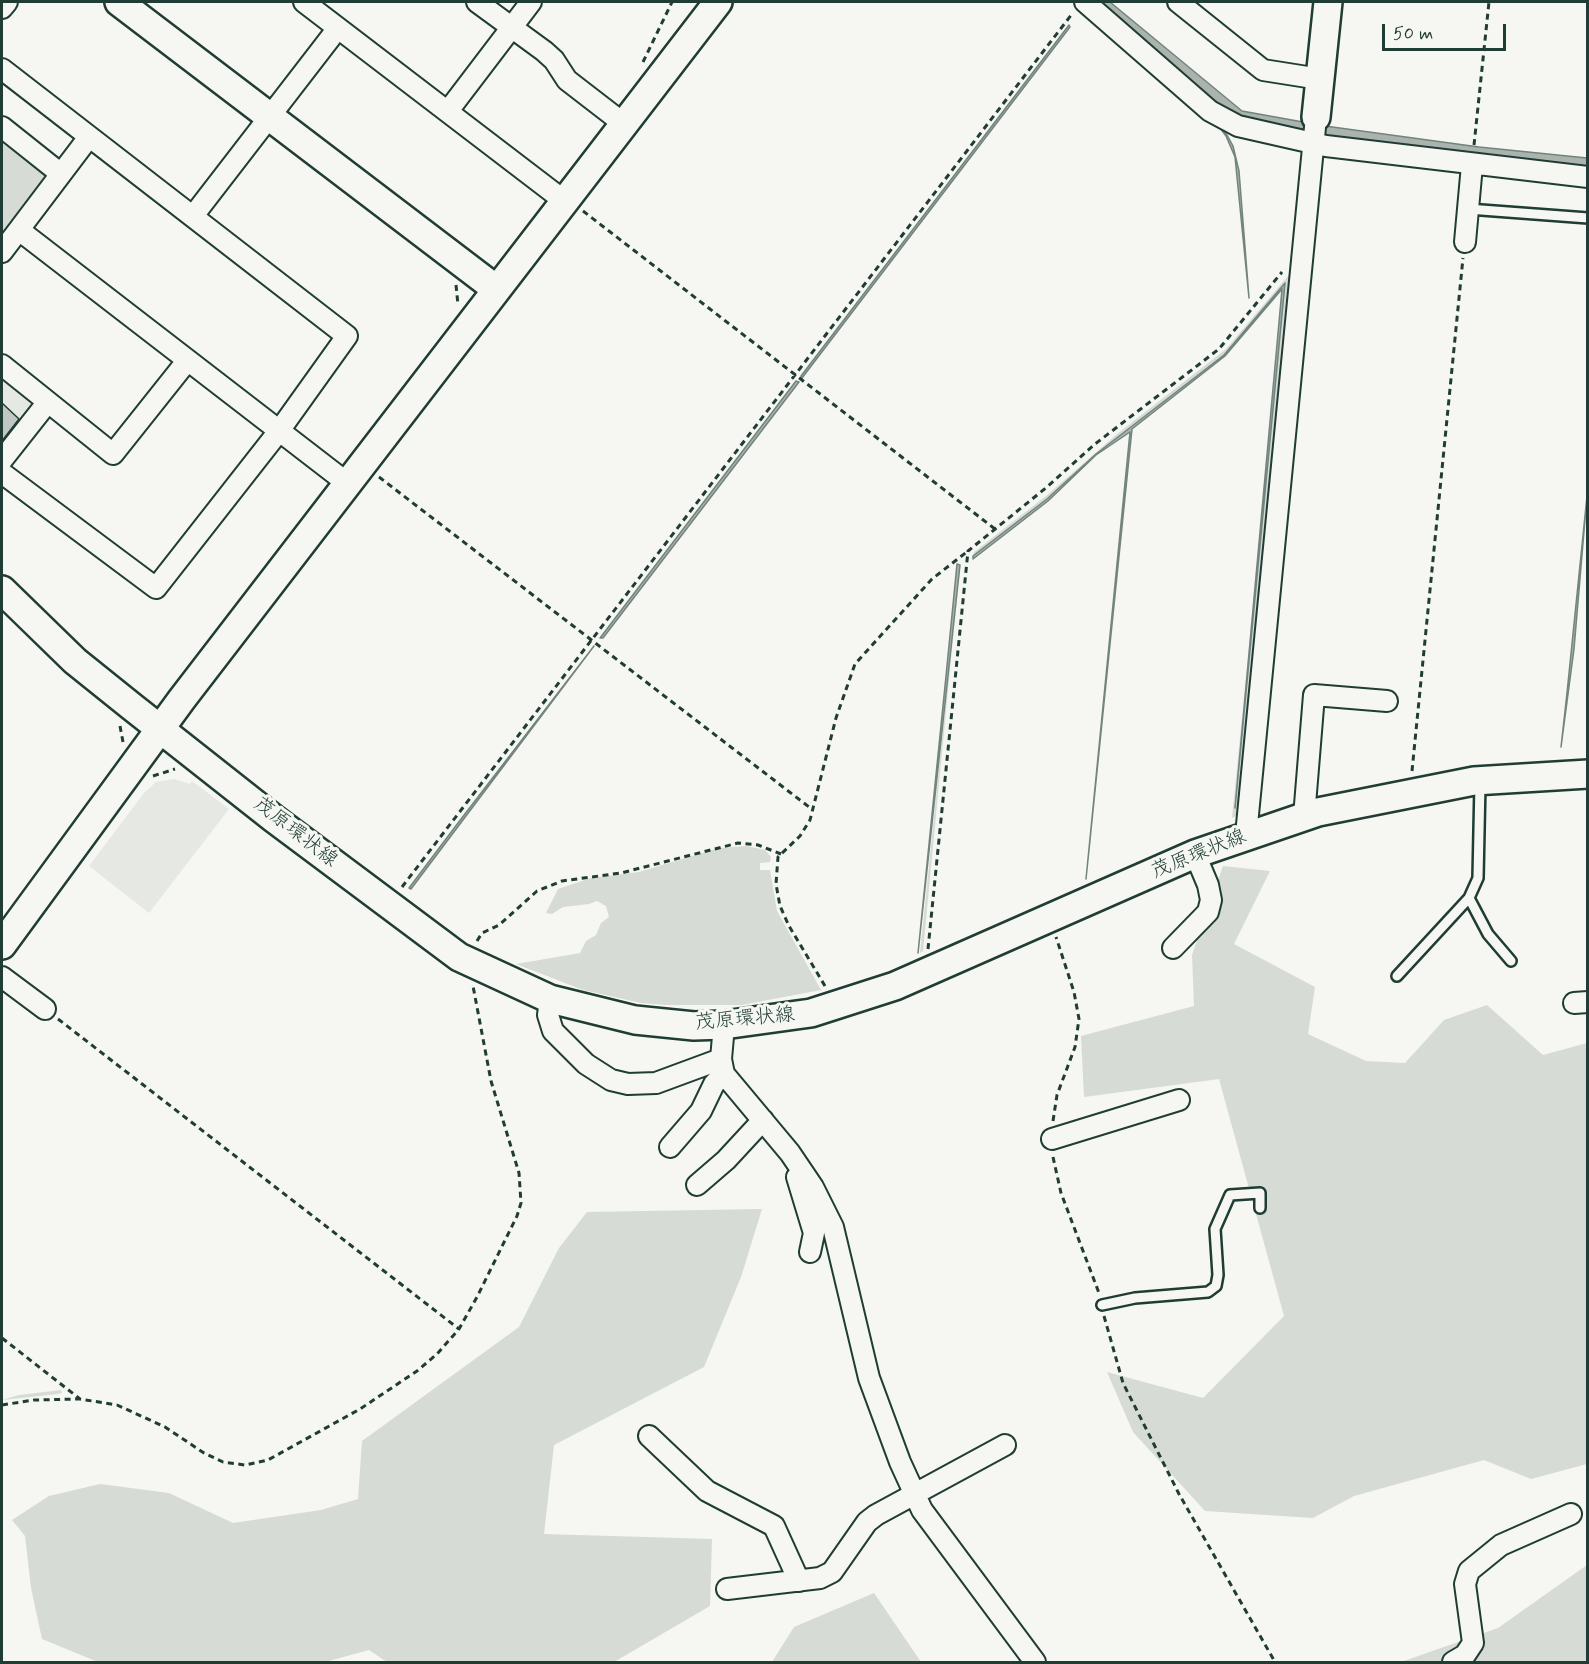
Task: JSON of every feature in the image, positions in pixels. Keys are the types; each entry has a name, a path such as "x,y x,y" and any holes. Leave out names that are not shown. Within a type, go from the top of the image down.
{"main road":[{"path":"119,2 496,289"},
{"path":"2,945 354,473 718,2"},
{"path":"1315,130 1328,2"},
{"name":"茂原環状線","path":"2,590 75,661 273,818 389,906 467,961 550,999 635,1020 694,1026 724,1025 782,1018 836,1006 922,974 1195,854 1304,817 1406,793 1480,781 1587,774"}],"street":[{"path":"2,8 7,2"},
{"path":"304,2 564,199"},
{"path":"477,2 544,51 567,80 624,124"},
{"path":"448,111 531,2"},
{"path":"1178,2 1263,70 1320,79"},
{"path":"1080,6 1223,120 1252,130 1315,130 1472,165 1587,177"},
{"path":"193,216 338,28"},
{"path":"2,69 347,336 279,431 156,588 2,473"},
{"path":"2,127 61,174"},
{"path":"1246,835 1315,130"},
{"path":"2,252 89,138"},
{"path":"1465,242 1472,165"},
{"path":"19,230 279,431 354,473"},
{"path":"2,365 113,454 186,361"},
{"path":"2,460 47,403"},
{"path":"1304,817 1314,695 1387,701"},
{"path":"1173,948 1208,912 1209,892 1195,854"},
{"path":"2,977 45,1009"},
{"path":"550,999 548,1016 553,1031 586,1064 611,1080 628,1084 656,1083 723,1067"},
{"path":"670,1147 701,1111 723,1067 724,1025"},
{"path":"723,1067 790,1153 813,1187 833,1227 869,1378 914,1494 933,1526 1035,1662"},
{"path":"1052,1139 1179,1100"},
{"path":"697,1185 726,1160 763,1120"},
{"path":"790,1153 814,1233 810,1252"},
{"path":"649,1436 707,1491 774,1526 799,1581"},
{"path":"727,1589 820,1578 832,1572 867,1522 1005,1445"},
{"path":"1453,1662 1465,1655 1473,1643 1465,1584 1469,1571 1502,1545 1571,1514"}],"lane":[{"path":"1468,209 1587,218"},
{"path":"1397,976 1469,898 1478,878 1480,781"},
{"path":"1469,898 1488,934 1511,961"},
{"path":"1102,1305 1135,1298 1208,1292 1215,1286 1218,1275 1215,1229 1230,1195 1260,1193 1260,1208"}],"path":[{"path":"639,69 672,2"},
{"path":"1472,165 1489,2"},
{"path":"389,906 1080,6"},
{"path":"564,199 995,529"},
{"path":"1406,793 1412,773 1465,242"},
{"path":"836,1006 789,926 780,906 775,867 781,854 800,836 810,820 836,718 855,664 932,579 1047,488 1095,444 1219,349 1302,251"},
{"path":"354,473 593,640 813,810"},
{"path":"922,974 928,954 968,550"},
{"path":"117,720 123,735 123,744"},
{"path":"146,782 162,771 174,769 185,771"},
{"path":"2,1405 34,1400 80,1399 125,1409 165,1427 204,1453 223,1462 245,1465 256,1464 317,1433 398,1385 437,1354 459,1329 517,1216 522,1191 515,1156 483,1048 467,961 482,933 511,916 537,891 562,881 621,873 738,843 758,845 781,854"},
{"path":"45,1009 459,1329"},
{"path":"2,1338 80,1399"}],"shaded area":[{"path":"1095,2 1110,2 1242,111 1325,126 1479,147 1587,158 1587,166 1324,137 1252,123 1226,111"},
{"path":"1069,25 1070,27 802,378 801,376"},
{"path":"1217,124 1227,135 1233,146 1239,171 1249,298 1235,157 1226,136"},
{"path":"2,135 50,172 2,236"},
{"path":"1323,155 1258,808 1256,809"},
{"path":"1293,270 1238,815 1232,818 1285,283 1224,355 1096,454 1047,499 973,556 974,552 1046,496 1117,434 1226,349"},
{"path":"1285,283 1235,808 1282,289 1225,356 1132,429 1086,879 1130,432 1096,455 1048,501 973,559 973,556 1047,499 1096,454 1224,355"},
{"path":"2,376 31,400 30,409 2,446"},
{"path":"796,381 799,382 603,638 600,638"},
{"path":"371,475 205,692 204,691"},
{"path":"1587,496 1574,649 1561,747 1567,693"},
{"path":"957,564 960,565 918,953 946,676"},
{"path":"960,565 923,951 920,953"},
{"path":"594,646 411,889 409,888 458,823"},
{"path":"174,779 190,784 192,781 229,809 149,913 89,866 144,793 156,782"},
{"path":"747,846 765,850 771,857 770,862 760,863 760,870 770,870 777,911 821,990 742,1005 641,1003 583,990 516,964 580,953 586,941 596,935 601,923 609,917 606,906 597,901 563,907 552,914 546,913 558,889 591,878 639,872 719,848"},
{"path":"1223,866 1270,871 1234,944 1315,987 1308,1034 1366,1061 1405,1063 1444,1020 1487,1005 1543,1055 1587,1043 1587,1464 1531,1479 1484,1460 1354,1496 1313,1518 1205,1511 1133,1432 1107,1372 1203,1398 1284,1316 1219,1079 1084,1097 1081,1036 1194,1006 1192,955"},
{"path":"762,1209 741,1277 704,1367 554,1445 544,1534 712,1539 710,1606 614,1662 387,1662 369,1650 325,1662 98,1662 42,1639 31,1588 25,1536 12,1520 49,1496 100,1484 169,1493 233,1523 321,1510 358,1499 362,1441 519,1327 559,1248 587,1212"},
{"path":"61,1390 62,1393 58,1394 2,1400 19,1395"},
{"path":"1587,1565 1587,1662 1401,1662 1498,1628"},
{"path":"874,1593 921,1662 772,1662 794,1627"}],"building":[{"path":"2,403 19,419 2,441"}]}
